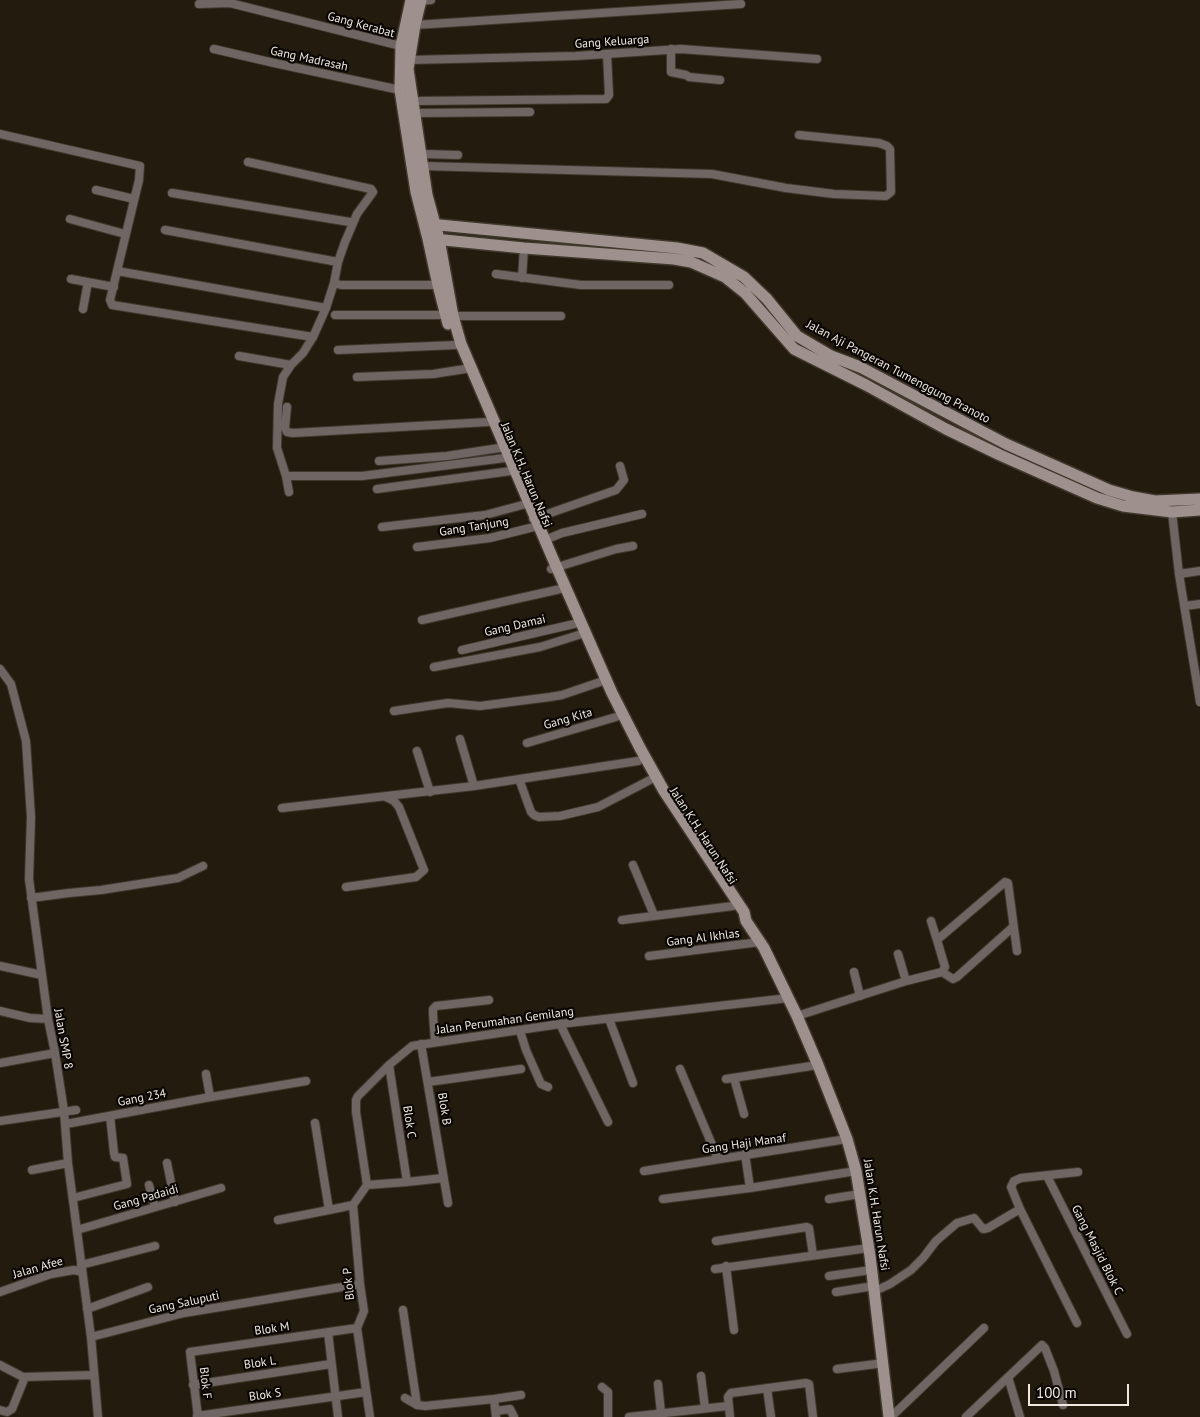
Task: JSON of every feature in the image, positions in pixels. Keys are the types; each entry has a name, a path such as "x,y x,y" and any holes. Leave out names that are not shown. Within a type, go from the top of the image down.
{"main road":[{"name":"Jalan K.H. Harun Nafsi","path":"421,0 408,69 422,154 430,224 456,345 488,422 504,452 554,568 574,624 582,634"},
{"name":"Jalan K.H. Harun Nafsi","path":"421,0 401,46 400,90 416,192 430,224"},
{"name":"Jalan Aji Pangeran Tumenggung Pranoto","path":"430,224 677,248 703,253 744,277 767,299 797,336 831,356 860,367 1006,444 1109,490 1133,497 1155,501 1200,499"},
{"path":"433,239 691,262 725,277 745,293 794,349 866,385 938,425 1097,498 1123,506 1172,512 1200,510"},
{"name":"Jalan K.H. Harun Nafsi","path":"449,316 511,471 534,522 545,540 554,568"},
{"path":"1000,455 1006,444"},
{"name":"Jalan K.H. Harun Nafsi","path":"562,589 603,682 616,717 638,761 650,780 662,792 744,912 746,921"},
{"name":"Jalan K.H. Harun Nafsi","path":"603,682 662,792 733,906 760,942 798,1016 847,1139 856,1171 869,1248 890,1417"}],"street":[{"name":"Gang Kerabat","path":"199,4 230,2 401,46"},
{"path":"415,25 741,4"},
{"name":"Gang Madrasah","path":"214,49 274,64 400,90"},
{"name":"Gang Keluarga","path":"409,60 607,54 691,49 817,59"},
{"path":"671,50 671,72 686,75 689,78 720,80"},
{"path":"414,101 606,99 608,95 607,54"},
{"path":"416,113 530,112"},
{"path":"0,134 137,165 141,168 110,300 112,305 313,337"},
{"path":"423,166 712,174 786,188 834,194 886,196 891,192 890,149 887,146 879,143 800,135"},
{"path":"422,154 458,155"},
{"path":"248,162 371,189 373,192 362,206 352,224 338,262 337,284 313,337 303,353 291,365 283,377 276,431 277,448 289,492"},
{"path":"96,190 134,199"},
{"path":"172,193 350,222 352,224"},
{"path":"70,219 126,234"},
{"path":"165,230 338,262"},
{"path":"522,278 524,248"},
{"path":"117,271 326,308"},
{"path":"496,274 581,285 669,285"},
{"path":"71,279 114,287"},
{"path":"83,309 88,282"},
{"path":"337,284 442,285"},
{"path":"335,315 560,316"},
{"path":"338,350 456,345"},
{"path":"239,356 291,365"},
{"path":"357,377 433,374 466,369"},
{"path":"287,407 285,428 287,432 293,433 488,422"},
{"path":"379,461 504,452"},
{"path":"286,476 362,476 504,452"},
{"name":"Gang Tanjung","path":"416,547 490,538 616,490 624,480 620,466"},
{"path":"377,489 511,471"},
{"path":"382,527 485,515 526,504"},
{"path":"1172,512 1179,574 1190,640 1198,674 1200,702"},
{"path":"545,540 587,526 642,514"},
{"path":"554,568 616,549 633,546"},
{"path":"1179,574 1200,571"},
{"path":"422,620 562,589"},
{"path":"1185,606 1200,604"},
{"name":"Gang Damai","path":"462,650 574,624"},
{"path":"434,667 540,647 582,634"},
{"path":"1190,640 1200,638"},
{"name":"Jalan SMP 8","path":"0,669 11,684 26,741 31,817 29,879 31,898 48,1019 66,1124 68,1163 87,1309 98,1417"},
{"path":"394,711 448,703 480,706 550,697 603,682"},
{"name":"Gang Kita","path":"527,742 616,717"},
{"path":"460,739 474,786"},
{"path":"417,751 430,792"},
{"path":"282,808 430,792 638,761"},
{"path":"520,779 531,812 539,817 560,816 598,807 650,780"},
{"path":"346,887 416,877 424,870 400,807 394,801 384,796"},
{"path":"633,865 654,915"},
{"path":"31,898 101,890 178,878 204,866"},
{"path":"937,940 1004,882 1008,884 1017,951"},
{"path":"622,920 733,906"},
{"path":"798,1016 942,972 945,967 932,921"},
{"path":"942,972 953,979 957,977 1013,927"},
{"path":"991,947 1015,937"},
{"name":"Gang Al Ikhlas","path":"649,956 760,942"},
{"path":"898,954 906,982"},
{"path":"0,966 42,975"},
{"path":"854,972 860,996"},
{"name":"Jalan Perumahan Gemilang","path":"366,1185 356,1100 406,1049 421,1044 560,1024 789,998"},
{"path":"435,1042 432,1014 436,1006 489,1000"},
{"path":"0,1011 30,1018 48,1019"},
{"path":"609,1019 633,1084"},
{"path":"560,1024 608,1122"},
{"path":"515,1031 526,1050 541,1084 548,1087"},
{"name":"Blok B","path":"421,1044 448,1203"},
{"path":"0,1063 55,1053"},
{"name":"Blok C","path":"389,1065 407,1182"},
{"path":"726,1079 818,1065"},
{"path":"428,1082 521,1069"},
{"path":"680,1069 718,1159"},
{"path":"206,1074 210,1097"},
{"path":"734,1078 744,1114"},
{"name":"Gang 234","path":"66,1124 306,1081"},
{"path":"0,1121 76,1110"},
{"path":"73,1198 126,1185 124,1160 122,1157 115,1157 114,1153 110,1116"},
{"path":"315,1123 329,1210"},
{"name":"Gang Haji Manaf","path":"644,1170 847,1139"},
{"path":"745,1154 750,1188"},
{"path":"32,1170 68,1163"},
{"path":"167,1163 176,1202"},
{"path":"663,1199 750,1188 856,1171"},
{"path":"1077,1323 1020,1209 1013,1193 1012,1184 1021,1178 1078,1172"},
{"name":"Gang Masjid Blok C","path":"1047,1176 1127,1334"},
{"path":"278,1220 354,1205 366,1185 443,1178"},
{"path":"149,1185 155,1207"},
{"name":"Gang Padaidi","path":"77,1230 221,1188"},
{"path":"830,1199 860,1194"},
{"name":"Blok P","path":"354,1205 364,1311 357,1328 370,1417"},
{"path":"836,1292 874,1289 890,1284 911,1270 936,1241 957,1223 974,1218 983,1228 988,1228 1020,1209"},
{"path":"716,1241 807,1227 809,1228 813,1255"},
{"name":"Jalan Afee","path":"0,1292 51,1274 82,1269 155,1246"},
{"path":"715,1269 869,1248"},
{"path":"726,1266 734,1330"},
{"path":"828,1276 871,1270"},
{"name":"Gang Saluputi","path":"90,1337 184,1313 360,1284"},
{"path":"87,1309 148,1286"},
{"path":"403,1310 417,1405"},
{"name":"Blok M","path":"190,1352 357,1328"},
{"path":"890,1417 984,1328"},
{"path":"328,1332 338,1417"},
{"path":"970,1415 1042,1345 1054,1371 1063,1405"},
{"name":"Blok F","path":"190,1352 198,1416"},
{"path":"837,1369 884,1363"},
{"name":"Blok L","path":"193,1385 331,1364"},
{"path":"0,1366 25,1377 94,1375"},
{"path":"701,1376 705,1408"},
{"path":"0,1410 9,1412 12,1409 25,1377"},
{"path":"1008,1377 1020,1417"},
{"path":"658,1384 660,1413"},
{"path":"730,1417 728,1396 731,1393 808,1384 813,1417"},
{"path":"602,1387 608,1392 608,1417"},
{"path":"767,1388 771,1417"},
{"name":"Blok S","path":"198,1416 366,1392"},
{"path":"405,1398 417,1405 433,1405 521,1395"},
{"path":"494,1399 496,1414 510,1409 514,1417"},
{"path":"629,1417 660,1413 687,1414 705,1408 728,1406"}]}
